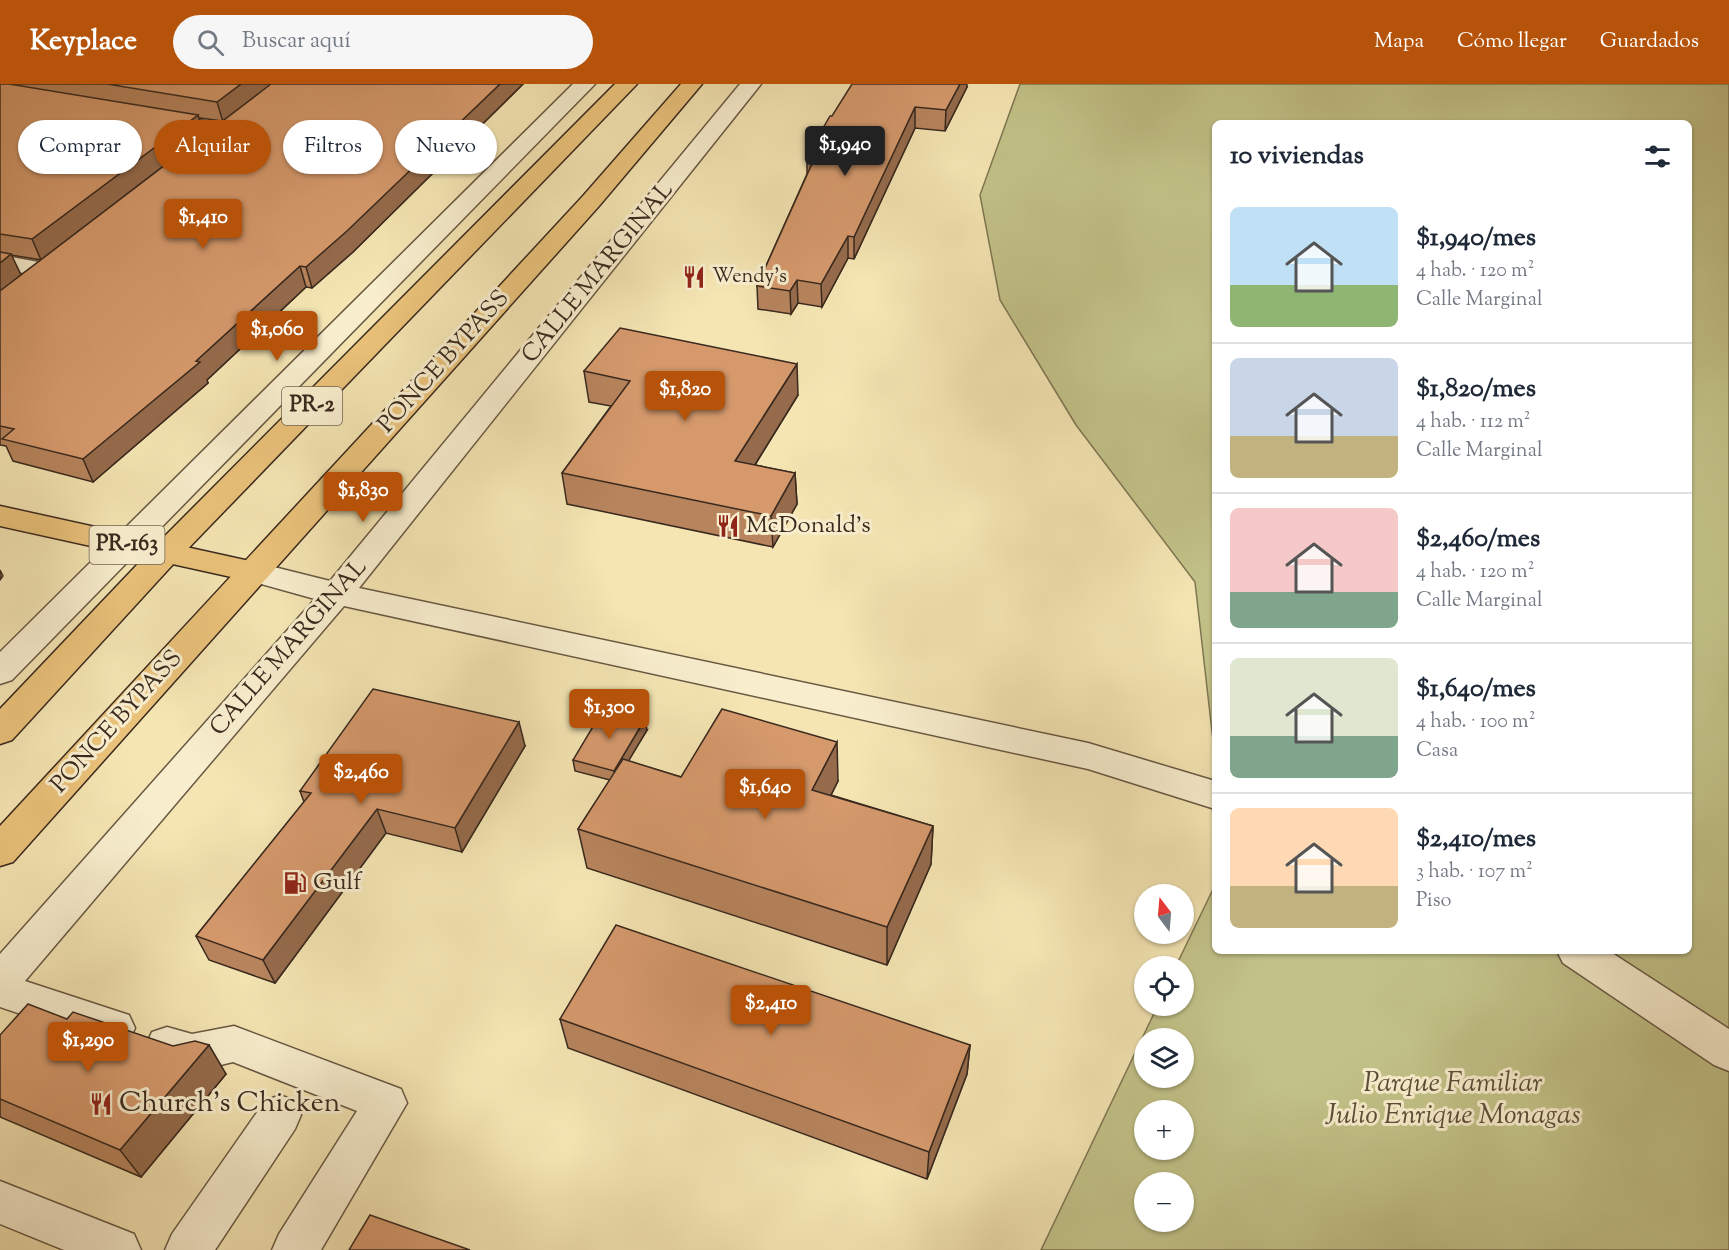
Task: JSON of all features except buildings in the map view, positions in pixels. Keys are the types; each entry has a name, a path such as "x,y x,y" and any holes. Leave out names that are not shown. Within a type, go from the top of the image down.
{"main road":[{"name":"PR-2","path":"0,731 165,554 627,84"},
{"name":"PONCE BYPASS","path":"0,851 583,210 692,84"},
{"name":"PR-163","path":"0,516 254,572"}],"street":[{"path":"0,672 585,84"},
{"name":"CALLE MARGINAL","path":"0,982 337,594 752,84"},
{"path":"135,116 186,120"},
{"path":"0,262 55,263 24,287"},
{"path":"254,572 337,594 1088,756 1212,794"},
{"path":"1582,954 1729,1052"},
{"path":"0,990 192,1053 234,1044 386,1102 295,1250"},
{"path":"188,1250 279,1114"},
{"path":"0,1202 89,1245"}],"green space":[{"name":"Parque Familiar Julio Enrique Monagas","path":"1020,84 1729,84 1729,1250 1041,1250 1134,1055 1134,1088 1194,1088 1194,1028 1147,1028 1153,1016 1194,1016 1194,956 1181,956 1187,944 1194,944 1194,929 1212,891 1212,954 1692,954 1692,120 1212,120 1212,732 1195,582 1076,425 1000,300 980,195"}],"place":[{"name":"Wendy's","path":"694,277"},
{"name":"McDonald's","path":"728,526"},
{"name":"Gulf","path":"295,883"},
{"name":"Church's Chicken","path":"101,1104"}]}
